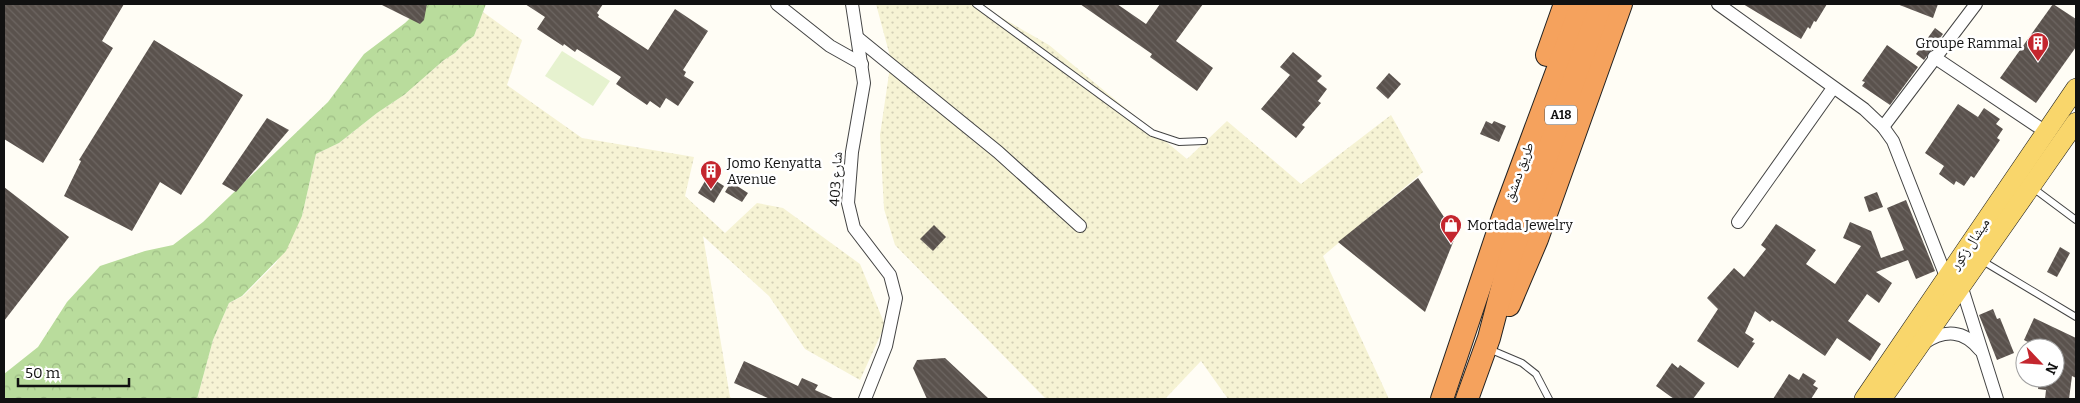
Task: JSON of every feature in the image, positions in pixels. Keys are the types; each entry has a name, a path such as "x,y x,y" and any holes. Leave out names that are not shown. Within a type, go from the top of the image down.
{"highway":[{"path":"1457,354 1460,314 1470,273 1565,4"},
{"name":"طريق دمشق","path":"1468,399 1487,343 1510,258 1512,220 1582,4"},
{"name":"طريق دمشق","path":"1442,399 1457,354 1601,4"},
{"path":"1487,343 1510,304 1537,239 1622,4"}],"main road":[{"name":"ميشال زكور","path":"1882,399 1918,347 1954,282 2046,132 2076,88"},
{"name":"ميشال زكور","path":"1864,399 1954,282 1980,260 2076,122"}],"street":[{"path":"777,4 830,46 862,64"},
{"name":"شارع 403","path":"852,4 864,83 852,152 848,202 854,228 890,275 896,298 886,346 865,399"},
{"path":"1718,4 1864,109 1883,127 1893,141 1954,282 1998,399"},
{"path":"1883,127 1934,57 1976,4"},
{"path":"858,40 998,152 1080,226"},
{"path":"1934,57 2046,132"},
{"path":"1738,222 1834,88"},
{"path":"1918,347 1938,335 1956,333 1974,343 1983,355"}],"lane":[{"path":"976,4 1152,133 1179,142 1204,141"},
{"path":"2032,187 2076,220"},
{"path":"1980,260 2076,317"},
{"path":"1487,343 1522,363 1536,374 1549,399"}],"shaded area":[{"path":"876,4 978,4 1049,45 1187,159 1227,121 1301,184 1391,115 1423,172 1323,256 1389,399 1228,399 1201,361 1165,399 1046,399 895,245 884,209 880,135 891,60"},
{"path":"483,12 522,40 507,85 582,138 694,157 685,196 725,233 757,203 783,208 860,264 885,325 860,380 805,349 769,296 703,236 730,397 733,399 197,399 213,340 229,303 243,296 276,263 302,216 316,154 339,143 377,113 404,95 444,60 455,53 474,36"}],"green space":[{"path":"425,4 486,4 474,36 455,53 444,60 404,95 377,113 339,143 316,154 302,216 286,251 242,296 229,303 213,340 197,399 4,399 4,374 38,347 67,302 100,266 145,251 173,245 203,222 328,102 364,54 405,23"},
{"path":"562,51 610,81 593,106 545,76"}],"building":[{"path":"4,4 124,4 102,41 113,48 43,163 4,139"},
{"path":"380,4 427,4 424,20 420,24"},
{"path":"525,4 603,4 597,13 598,17 648,50 675,9 708,31 683,70 686,72 684,76 694,82 678,106 666,98 660,108 650,101 647,105 616,84 621,77 577,49 575,52 564,44 563,46 537,29 545,17"},
{"path":"1080,4 1117,4 1146,24 1160,4 1203,4 1176,41 1213,68 1197,91 1150,57 1152,54"},
{"path":"1743,4 1827,4 1816,22 1814,21 1810,29 1808,27 1801,39"},
{"path":"1897,4 1938,4 1933,18"},
{"name":"Groupe Rammal","path":"2053,4 2076,19 2076,47 2036,103 2000,78"},
{"path":"1935,28 1943,34 1924,60 1916,54"},
{"path":"154,40 243,95 181,195 160,182 132,231 64,196 81,161 79,160"},
{"path":"1887,45 1918,67 1890,105 1862,86 1865,82 1862,81"},
{"path":"1293,52 1322,76 1317,81 1327,89 1318,101 1321,103 1302,125 1305,127 1296,138 1261,109 1290,75 1280,67"},
{"path":"1389,73 1401,84 1388,99 1376,88"},
{"path":"1958,104 1978,117 1984,108 2000,119 1996,124 2003,129 1997,138 2000,140 1974,178 1971,176 1964,186 1956,181 1954,185 1939,174 1944,166 1925,153"},
{"path":"267,118 289,130 236,192 222,184"},
{"path":"1486,121 1492,124 1494,121 1506,126 1499,142 1480,134"},
{"name":"Jomo Kenyatta Avenue","path":"708,176 724,186 714,203 698,193"},
{"path":"1418,178 1456,235 1425,312 1338,242"},
{"path":"731,182 748,193 742,202 725,192"},
{"path":"4,187 69,237 4,321"},
{"path":"1877,192 1883,207 1869,212 1864,197"},
{"path":"1906,200 1935,271 1916,279 1908,260 1876,272 1892,283 1879,303 1867,294 1848,321 1881,344 1870,361 1837,338 1825,356 1772,320 1770,322 1755,311 1745,333 1754,339 1752,342 1755,343 1738,368 1697,341 1718,309 1707,298 1734,268 1744,277 1766,249 1761,245 1776,224 1816,250 1806,264 1835,284 1861,246 1843,238 1850,222 1871,231 1881,258 1904,250 1887,208"},
{"path":"934,225 946,237 933,251 920,239"},
{"path":"2060,247 2070,253 2057,277 2047,272"},
{"path":"1993,309 1997,319 2000,318 2014,353 1997,360 1979,315"},
{"path":"2034,318 2076,338 2076,378 2072,376 2069,399 2045,399 2046,390 2038,389 2065,388 2065,338 2025,338"},
{"path":"945,358 989,399 927,399 913,368 917,360"},
{"path":"744,361 798,386 802,378 818,385 815,390 835,399 770,399 734,383"},
{"path":"1672,363 1678,368 1680,365 1705,383 1693,399 1674,399 1656,386"},
{"path":"1803,373 1816,381 1813,385 1818,388 1811,399 1773,399 1789,374 1799,380"}],"place":[{"name":"Groupe Rammal","path":"2038,62"},
{"name":"Jomo Kenyatta Avenue","path":"711,190"},
{"name":"Mortada Jewelry","path":"1451,244"}]}
